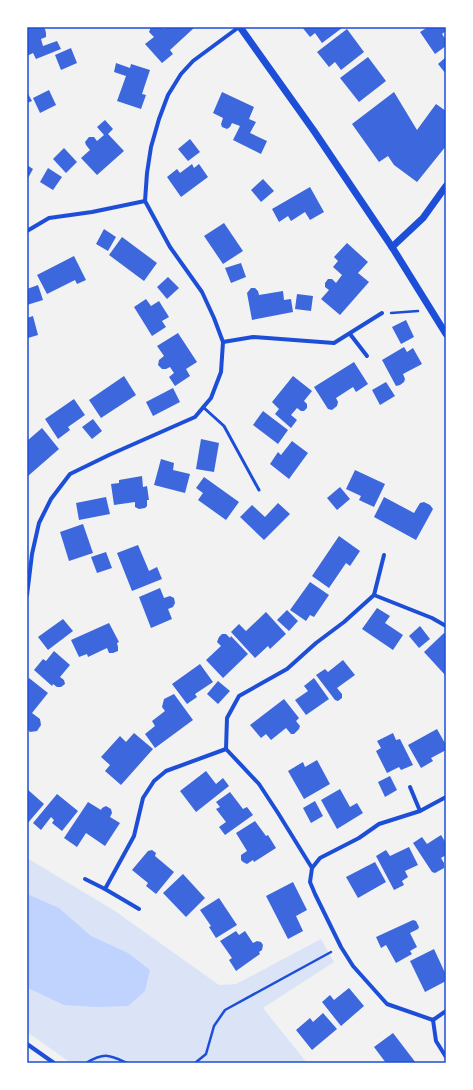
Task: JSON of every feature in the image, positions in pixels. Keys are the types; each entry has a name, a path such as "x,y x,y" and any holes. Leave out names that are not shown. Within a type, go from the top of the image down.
{"street":[{"path":"27,595 32,554 39,523 51,499 70,474 108,455 195,417 211,398 221,372 223,342 202,292 170,247 146,201 147,173 151,147 159,119 168,95 181,74 193,61 240,27 314,131 392,247 446,334"},
{"path":"392,247 423,218 446,186"},
{"path":"27,231 49,218 92,212 146,201"},
{"path":"223,342 254,337 334,343 382,313"},
{"path":"350,334 367,356"},
{"path":"312,868 259,784 226,749 227,718 239,696 287,669 374,595 384,555"},
{"path":"374,595 432,618 446,626"},
{"path":"105,888 134,836 143,798 154,781 166,771 226,749"},
{"path":"410,787 420,811"},
{"path":"433,1020 387,1004 353,966 341,947 310,882 312,868 320,858 360,838 379,824 420,811 446,798"},
{"path":"85,879 105,888 139,909"},
{"path":"433,1020 446,1010"},
{"path":"433,1020 436,1041 446,1057"},
{"path":"27,1044 54,1063"}],"lane":[{"path":"203,407 224,426 259,490"}],"path":[{"path":"382,313 431,310"},
{"path":"195,1063 206,1054 214,1026 225,1010 341,947"},
{"path":"86,1063 95,1058 110,1055 127,1063"}],"shaded area":[{"path":"27,858 115,911 219,985 236,984 321,939 334,962 263,1008 307,1063 71,1063 27,1032"}],"water":[{"path":"27,894 59,908 91,936 128,953 150,970 145,991 128,1006 97,1007 64,1005 28,988"}],"building":[{"path":"27,27 43,27 45,29 46,37 41,39 43,46 57,41 61,49 36,59 33,53 27,56"},
{"path":"151,27 162,27 164,29 167,27 195,27 170,50 173,54 162,63 145,44 154,37 149,32"},
{"path":"302,27 342,28 322,43 315,33 310,37"},
{"path":"428,27 446,27 446,31 442,34 446,40 446,46 435,54 420,32"},
{"path":"347,29 364,52 341,70 335,62 329,67 317,52"},
{"path":"71,48 77,63 61,70 55,55"},
{"path":"368,57 386,81 359,102 340,78"},
{"path":"446,57 446,74 438,64"},
{"path":"116,63 130,68 131,64 150,70 142,94 146,95 141,109 117,101 126,76 114,72"},
{"path":"49,90 56,105 40,113 33,98"},
{"path":"27,92 32,101 27,103"},
{"path":"222,92 254,107 249,119 256,122 250,133 267,141 261,154 233,140 240,126 232,123 227,129 222,127 221,124 223,118 213,113"},
{"path":"394,92 417,130 436,104 446,111 446,146 417,182 394,165 388,156 379,162 352,124"},
{"path":"105,120 113,129 108,134 124,151 97,175 81,158 90,150 85,142 89,137 94,137 97,141 104,135 97,127"},
{"path":"190,139 200,152 188,161 178,149"},
{"path":"64,148 77,162 66,173 53,159"},
{"path":"192,164 194,168 199,164 208,177 181,197 167,177 177,169 180,173"},
{"path":"27,165 33,169 27,180"},
{"path":"48,168 62,177 53,190 40,182"},
{"path":"263,179 274,191 261,202 251,190"},
{"path":"310,187 324,212 310,220 305,212 291,221 288,216 279,222 272,209"},
{"path":"224,223 243,251 223,264 204,236"},
{"path":"104,229 116,237 108,251 96,244"},
{"path":"122,237 157,263 144,281 109,255"},
{"path":"347,243 368,262 358,273 369,282 340,315 321,299 329,290 325,287 325,283 328,279 332,279 336,283 342,275 333,267 338,261 334,257"},
{"path":"74,256 86,280 77,284 75,280 47,294 37,275"},
{"path":"241,263 246,277 231,283 225,268"},
{"path":"168,277 179,288 167,299 157,287"},
{"path":"38,285 43,300 27,305 27,289"},
{"path":"251,288 255,288 259,295 283,291 284,300 291,299 293,312 252,320 247,293"},
{"path":"297,294 313,296 311,311 295,309"},
{"path":"146,299 151,306 159,301 169,317 162,321 166,327 152,336 134,307"},
{"path":"33,316 38,335 28,338 27,318"},
{"path":"406,320 414,337 401,344 392,327"},
{"path":"178,333 197,362 186,369 190,376 175,386 169,377 174,373 170,367 162,369 158,365 159,360 164,356 157,346"},
{"path":"404,347 407,352 413,348 422,364 403,374 405,379 404,382 396,386 382,360"},
{"path":"354,362 368,384 356,392 353,387 336,398 338,402 337,406 332,410 328,409 314,387"},
{"path":"124,376 136,395 101,418 89,400"},
{"path":"293,376 312,391 304,401 307,404 307,408 304,411 301,411 297,408 291,415 297,420 291,428 275,414 279,409 272,402"},
{"path":"386,382 395,396 380,405 372,390"},
{"path":"173,388 180,402 153,416 146,402"},
{"path":"74,399 85,415 68,427 70,430 58,439 45,419"},
{"path":"263,411 288,430 278,444 253,425"},
{"path":"93,419 102,431 92,439 82,427"},
{"path":"42,428 59,449 28,476 27,441"},
{"path":"201,439 219,443 214,472 196,469"},
{"path":"292,441 308,453 289,479 270,464 278,452 281,455"},
{"path":"161,459 174,463 173,470 190,474 185,493 154,485"},
{"path":"355,470 385,484 374,507 359,500 361,496 346,489"},
{"path":"142,476 143,487 147,486 149,500 147,500 147,506 139,509 135,507 135,502 114,505 111,484 119,483 119,480"},
{"path":"204,477 239,502 226,520 198,500 203,493 196,488"},
{"path":"340,487 350,499 337,510 327,498"},
{"path":"106,497 110,514 79,520 76,503"},
{"path":"384,497 414,513 420,503 424,502 430,505 433,509 416,540 374,517"},
{"path":"278,503 290,514 264,540 240,517 252,505 265,517"},
{"path":"83,524 93,553 69,561 60,532"},
{"path":"339,536 360,551 350,566 346,563 329,588 312,576"},
{"path":"138,545 149,571 157,567 162,579 132,591 117,553"},
{"path":"106,552 112,568 97,573 91,557"},
{"path":"310,582 329,595 314,617 310,615 306,621 290,610"},
{"path":"160,588 164,598 170,596 174,598 175,603 173,607 168,609 172,619 151,628 139,597"},
{"path":"377,608 390,616 385,623 403,635 393,650 362,629"},
{"path":"287,610 298,621 289,631 277,620"},
{"path":"266,612 286,634 270,649 268,646 255,658 231,632 239,624 246,631"},
{"path":"63,619 73,631 48,650 38,637"},
{"path":"109,623 119,642 117,643 118,651 109,653 107,648 88,657 87,654 79,657 71,640"},
{"path":"420,626 430,639 419,648 409,636"},
{"path":"444,633 446,635 446,676 424,652"},
{"path":"222,634 226,634 230,638 231,636 248,654 223,678 206,660 221,646 217,642"},
{"path":"54,651 70,665 60,677 64,680 65,684 61,687 57,687 53,684 52,686 34,670 43,659 46,661"},
{"path":"343,660 355,675 337,688 342,694 342,698 338,701 335,700 316,675 325,669 328,672"},
{"path":"200,664 213,682 195,694 197,697 187,704 172,684"},
{"path":"29,678 48,693 32,713 40,719 41,725 37,731 30,732 27,729 27,681"},
{"path":"314,678 329,699 306,715 295,700 308,691 304,686"},
{"path":"218,681 230,691 218,704 207,694"},
{"path":"174,694 193,720 155,748 145,734 155,726 152,721 165,711 162,707 164,699"},
{"path":"284,699 299,718 296,721 300,726 299,729 294,734 291,734 286,728 271,740 266,734 261,738 250,725"},
{"path":"437,729 446,745 446,750 431,758 433,761 421,768 408,745"},
{"path":"134,733 153,749 121,785 105,771 110,765 101,757 120,736 126,742"},
{"path":"393,733 396,740 400,739 413,765 401,770 399,767 387,773 376,751 381,748 377,741"},
{"path":"317,760 330,784 304,799 288,771 303,762 305,767"},
{"path":"206,771 216,784 223,778 229,786 196,812 180,791"},
{"path":"390,776 397,790 385,797 378,782"},
{"path":"27,789 44,804 27,824"},
{"path":"340,789 350,807 357,803 363,813 337,829 321,800"},
{"path":"230,792 243,809 247,807 253,815 225,835 219,827 226,822 216,809 220,807 216,802"},
{"path":"57,794 78,811 62,831 52,823 54,820 51,817 41,830 33,823"},
{"path":"315,801 323,816 311,823 303,808"},
{"path":"88,802 101,810 106,806 111,809 112,813 110,817 120,823 105,846 86,833 77,847 64,838"},
{"path":"255,821 266,836 268,835 276,848 254,862 253,860 247,864 241,860 241,855 247,851 236,833"},
{"path":"441,835 446,843 446,855 441,858 444,863 444,868 435,873 432,872 413,843 422,837 427,844"},
{"path":"409,847 418,865 405,871 408,877 402,881 404,885 394,890 376,856 386,850 390,856"},
{"path":"152,850 156,853 155,856 174,872 156,894 146,886 148,883 132,870 148,851"},
{"path":"375,862 386,882 358,898 346,877"},
{"path":"183,874 205,898 186,917 163,893"},
{"path":"293,882 307,910 296,916 303,931 288,939 266,896"},
{"path":"219,898 237,925 216,938 209,927 211,926 200,910"},
{"path":"413,920 416,921 419,927 410,933 417,947 410,951 412,954 396,963 386,945 381,948 376,937"},
{"path":"236,931 239,935 245,931 253,943 257,941 261,942 263,945 262,950 259,952 260,954 236,971 229,960 232,958 220,941"},
{"path":"434,949 446,975 446,981 425,992 410,961"},
{"path":"349,988 364,1006 341,1026 322,1002 330,995 334,1000"},
{"path":"323,1013 337,1029 312,1050 296,1030 310,1018 313,1022"},
{"path":"393,1033 416,1063 386,1063 374,1047"}]}
